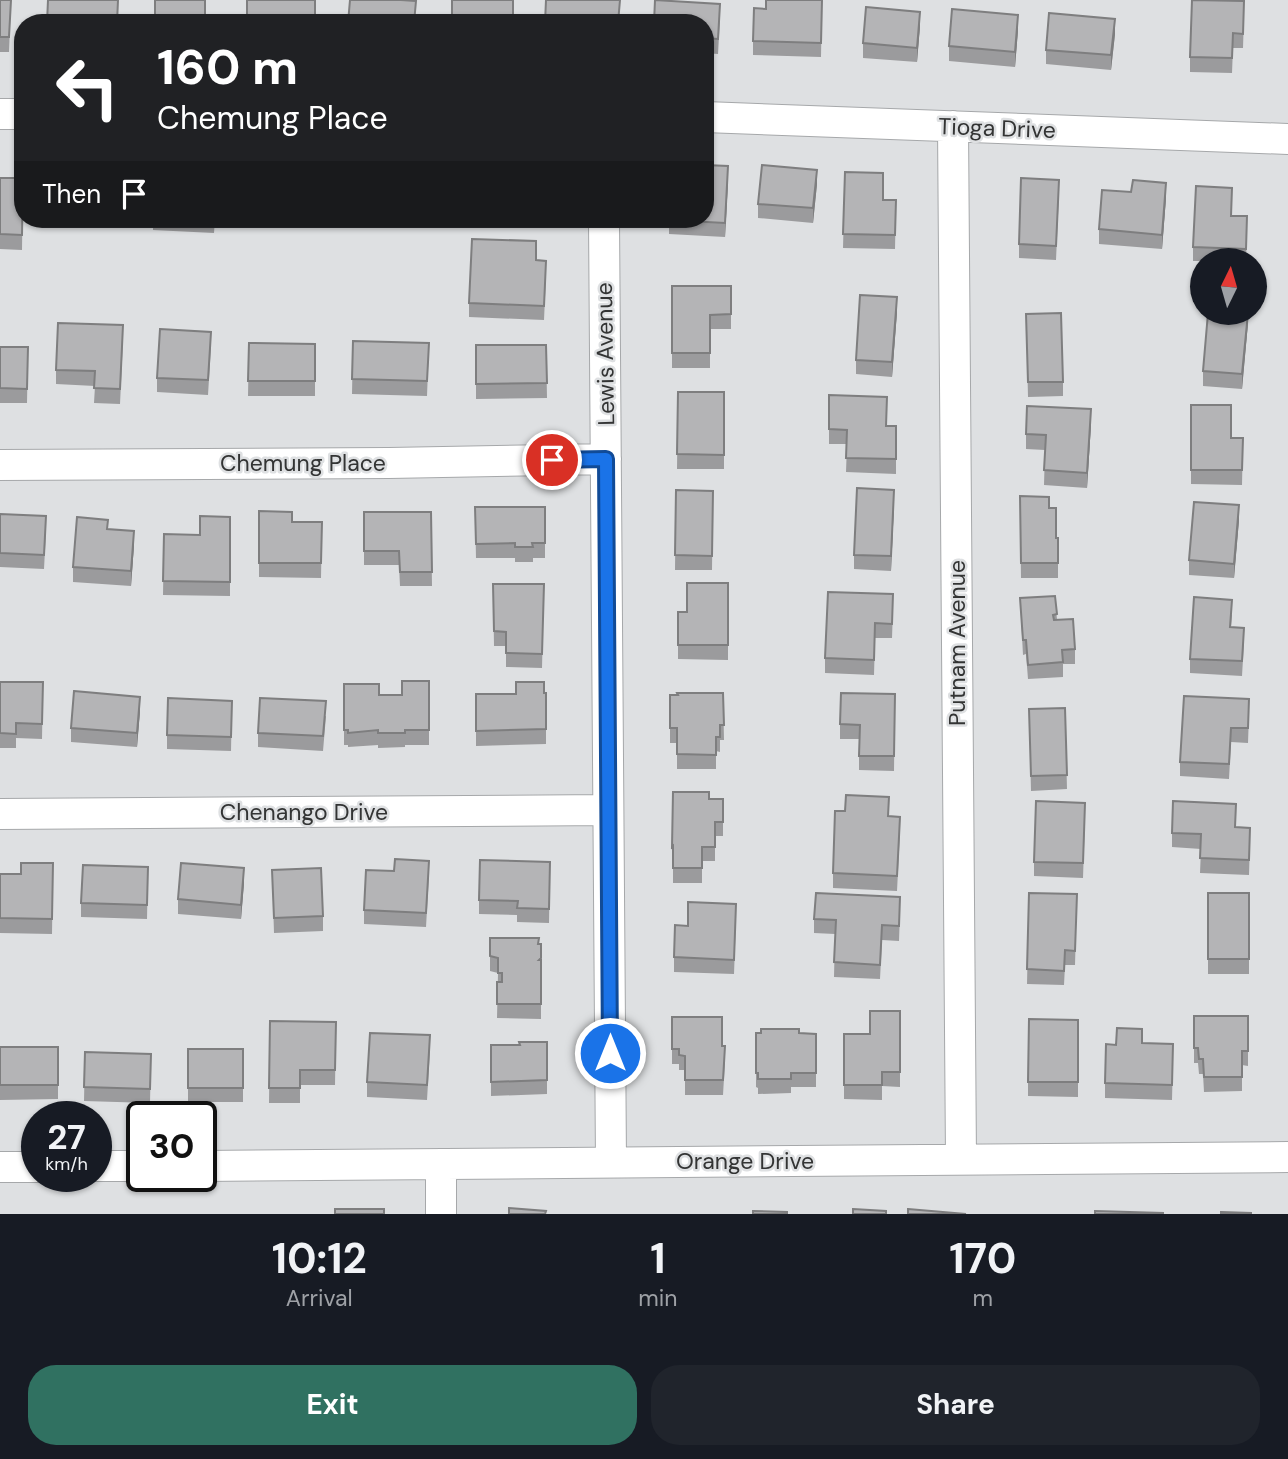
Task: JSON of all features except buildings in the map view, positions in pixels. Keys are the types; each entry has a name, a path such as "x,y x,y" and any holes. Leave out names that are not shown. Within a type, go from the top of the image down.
{"street":[{"name":"Tioga Drive","path":"714,117 1288,139"},
{"name":"Putnam Avenue","path":"953,126 961,1159"},
{"name":"Lewis Avenue","path":"604,228 611,1162"},
{"name":"Chemung Place","path":"0,465 606,459"},
{"name":"Chenango Drive","path":"0,814 608,810"},
{"name":"Orange Drive","path":"217,1166 1288,1157"},
{"path":"441,1164 441,1214"},
{"path":"0,1167 21,1167"}],"route":[{"path":"552,460 606,459 610,1053"}]}
